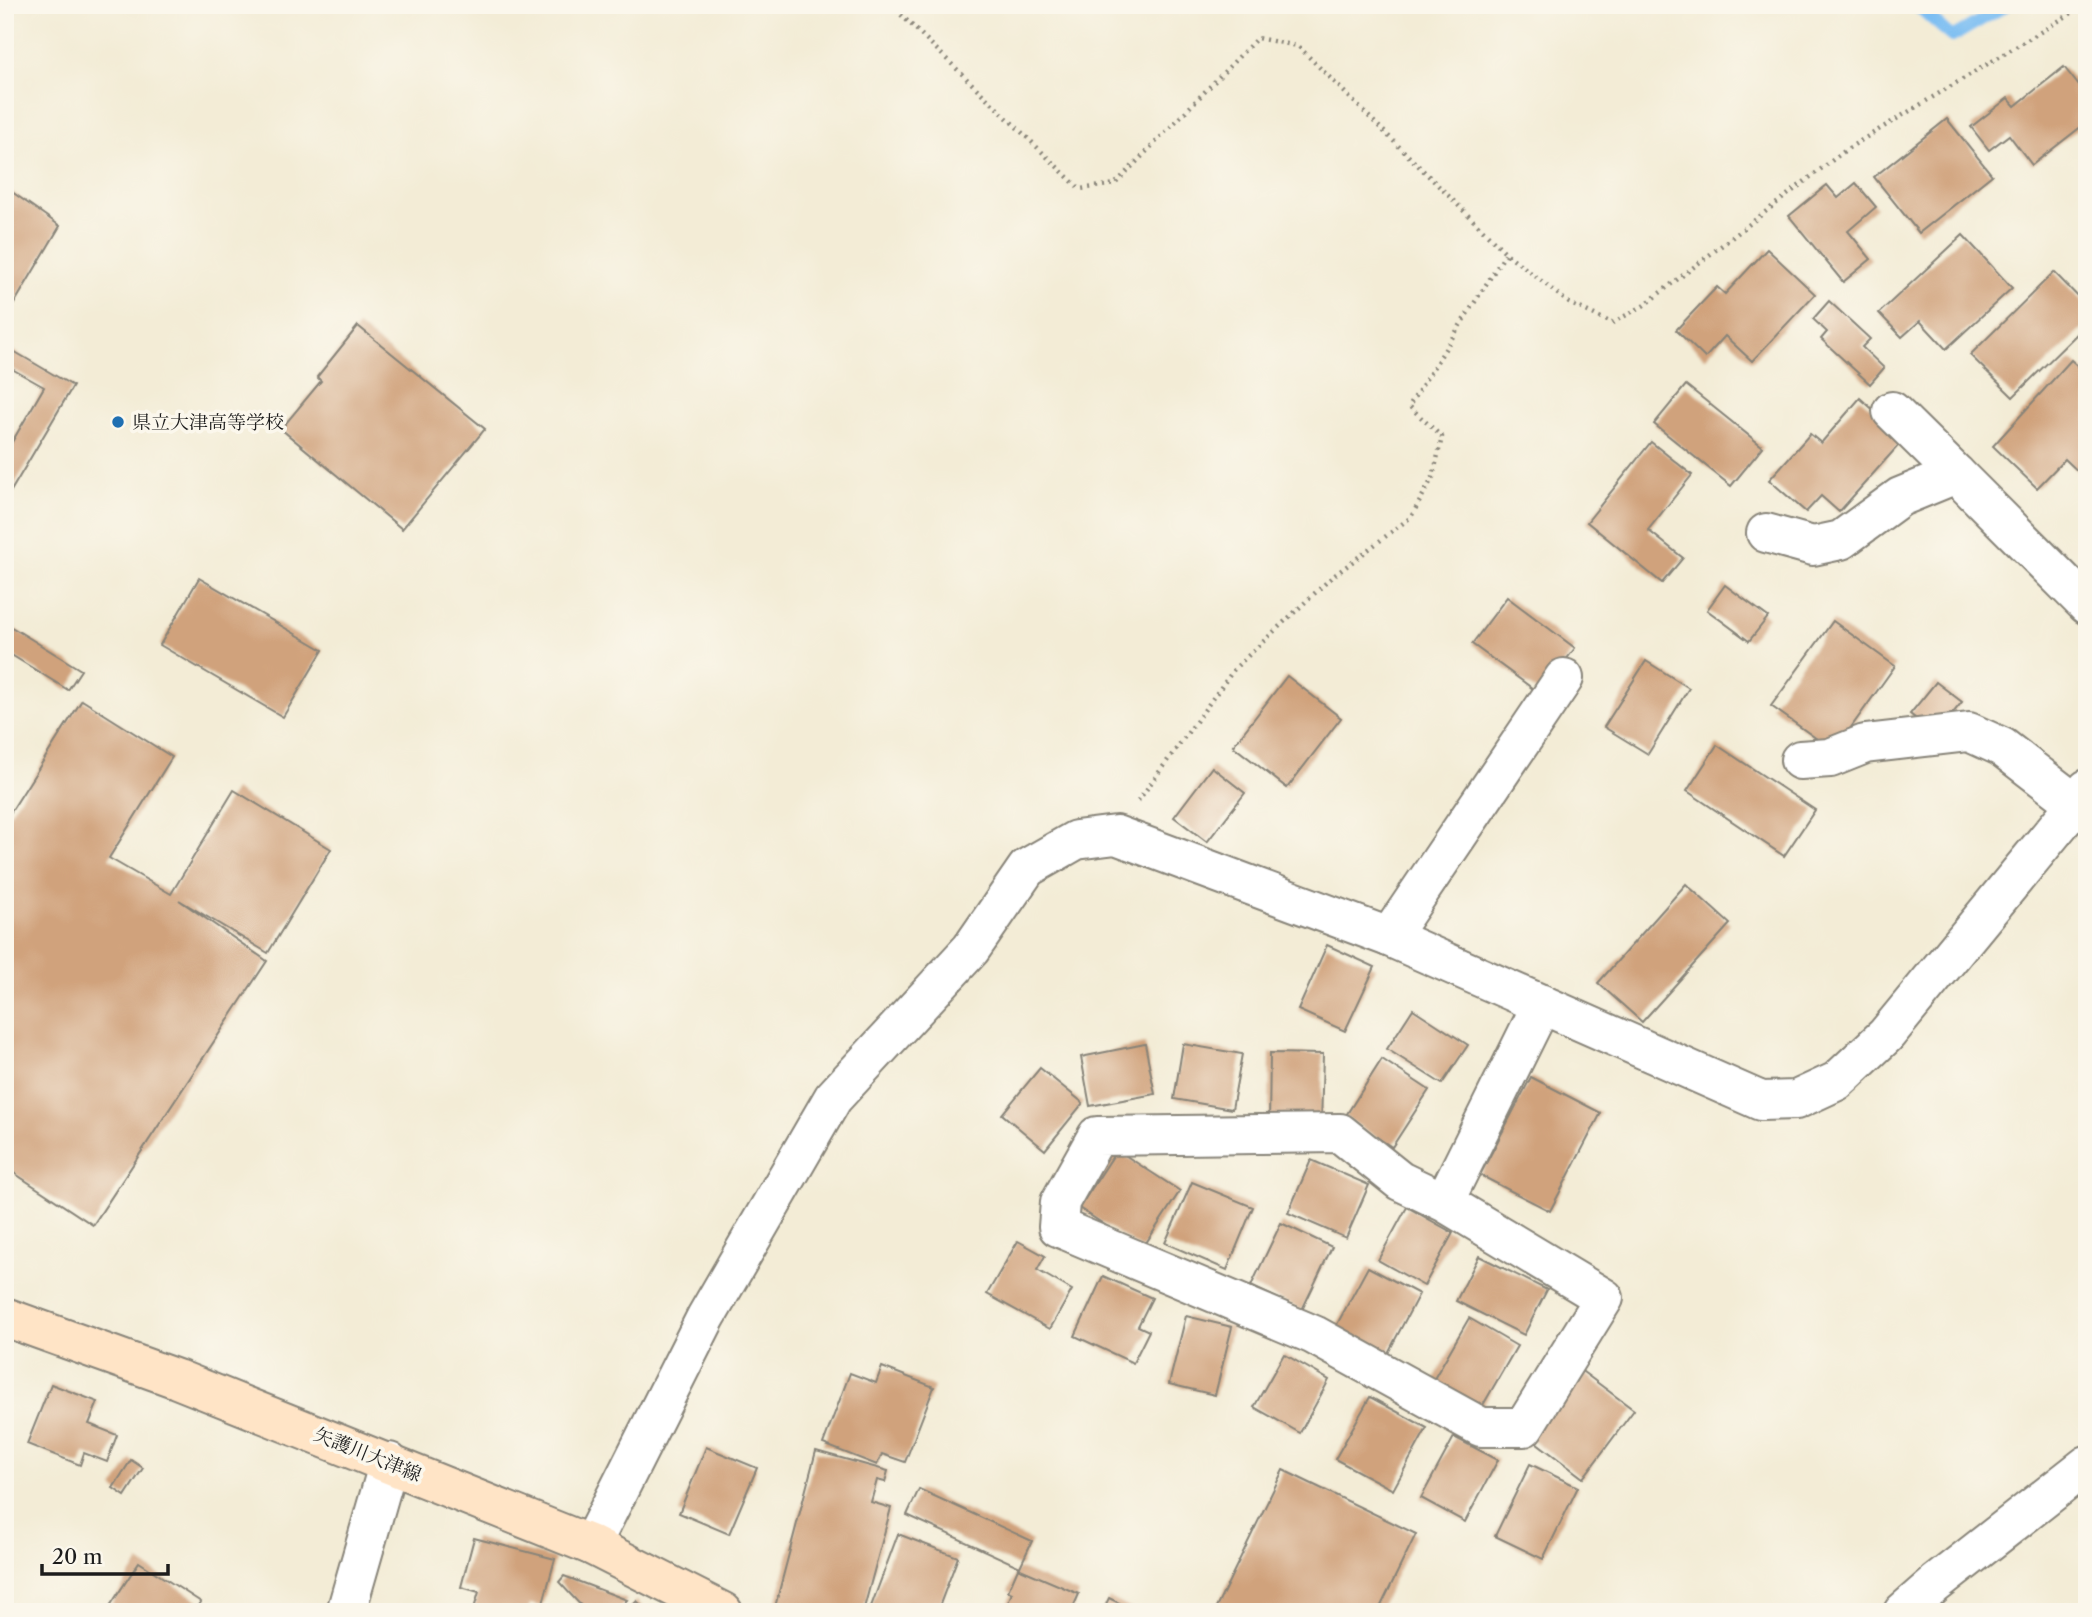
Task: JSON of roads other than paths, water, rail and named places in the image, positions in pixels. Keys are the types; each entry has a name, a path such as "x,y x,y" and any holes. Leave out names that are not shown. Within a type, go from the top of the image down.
{"main road":[{"name":"矢護川大津線","path":"5,1317 177,1379 389,1462 591,1545 723,1612"}],"street":[{"path":"1892,411 2087,605"},
{"path":"1766,533 1813,546 1840,540 1900,497 1956,474"},
{"path":"1389,937 1564,678"},
{"path":"591,1545 706,1317 833,1098 971,949 1027,868 1076,841 1116,835 1389,937 1761,1101 1796,1100 1837,1081 1886,1035 2083,802 2002,747 1969,732 1865,744 1830,758 1800,760"},
{"path":"1444,1202 1542,1004"},
{"path":"1340,1133 1400,1181 1444,1202 1604,1298 1524,1427 1481,1427 1314,1335 1058,1227 1060,1202 1097,1136 1340,1133"},
{"path":"346,1612 389,1462"},
{"path":"1903,1612 2087,1465"}],"waterway":[{"path":"1916,5 1952,37 2007,5"}],"place":[{"name":"県立大津高等学校","path":"118,422"}]}
